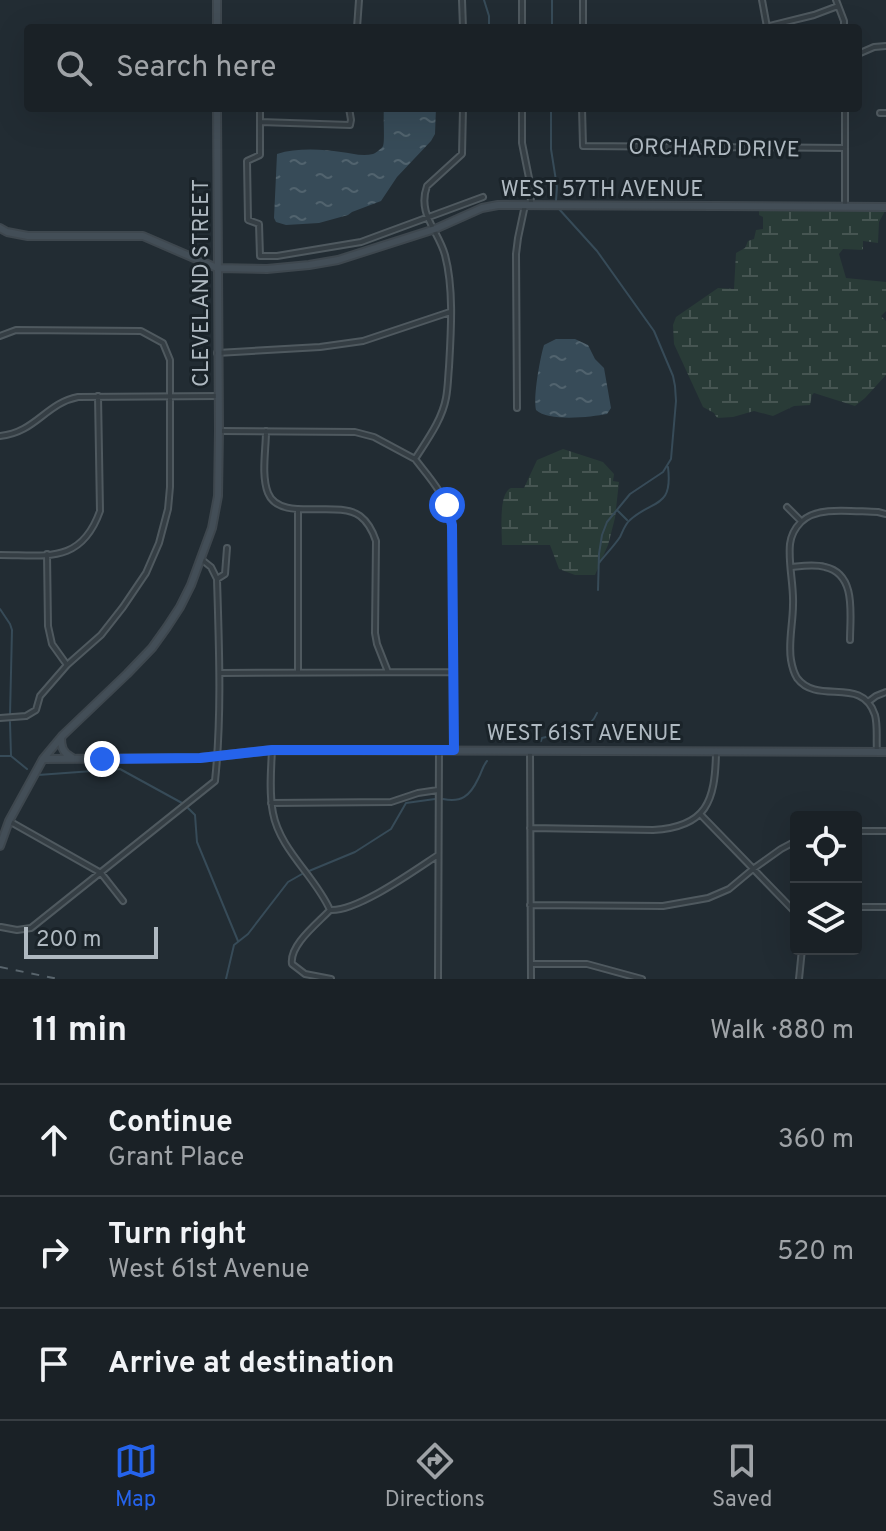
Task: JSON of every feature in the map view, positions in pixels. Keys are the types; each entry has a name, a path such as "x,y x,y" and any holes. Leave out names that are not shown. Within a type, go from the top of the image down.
{"main road":[{"path":"217,0 217,24"},
{"name":"CLEVELAND STREET","path":"0,846 9,821 43,759 152,648 167,627 180,607 212,528 218,496 219,431 217,112"},
{"name":"WEST 57TH AVENUE","path":"0,228 28,236 143,236 217,268 267,269 338,260 435,229 482,208 528,204 886,207"},
{"path":"61,738 63,751 74,759"},
{"name":"WEST 61ST AVENUE","path":"43,759 218,757 272,750 886,752"}],"street":[{"path":"357,24 359,0"},
{"path":"462,0 463,24"},
{"path":"522,0 522,24"},
{"path":"583,0 583,24"},
{"path":"762,0 766,24"},
{"path":"779,24 814,15 837,3 843,24"},
{"path":"862,52 886,46"},
{"path":"260,112 260,155 247,161 248,220 259,224 260,256 361,242 483,197"},
{"path":"260,122 350,125 350,112"},
{"path":"415,459 438,422 446,398 451,341 449,274 435,229 426,218 425,191 462,154 463,112"},
{"path":"517,408 516,254 530,183 522,143 522,112"},
{"name":"ORCHARD DRIVE","path":"582,112 583,146 845,148"},
{"path":"845,112 845,207"},
{"path":"217,353 320,347 363,341 450,312"},
{"path":"0,336 16,330 141,331 163,343 170,360 171,396 168,509 159,543 146,573 101,635 67,665 40,696 36,710 26,716 0,718"},
{"path":"0,555 62,553 76,548 94,528 100,511 98,396"},
{"path":"0,436 28,428 62,401 78,397 218,396"},
{"path":"219,431 355,432 374,437 415,459 439,489 452,525 454,750"},
{"path":"266,431 266,481 269,495 275,503 298,509 348,509 359,515 372,529 376,541 375,633 388,672"},
{"path":"787,507 801,521"},
{"path":"298,509 298,672"},
{"path":"877,752 875,714 868,702 852,693 815,690 796,676 790,657 793,606 791,539 801,521 812,514 826,511 886,514"},
{"path":"217,579 225,574 227,548"},
{"path":"47,554 48,626 52,644 67,665"},
{"path":"1,927 17,930 31,928 215,781 220,673 217,579 211,567 201,559"},
{"path":"792,567 824,567 840,575 849,593 850,640"},
{"path":"220,673 453,672"},
{"path":"868,702 886,692"},
{"path":"530,749 531,979"},
{"path":"272,750 271,803 279,831 323,894 330,910"},
{"path":"438,979 439,750"},
{"path":"530,828 670,829 686,823 701,815 713,792 716,750"},
{"path":"271,803 391,802 438,790"},
{"path":"701,815 790,907"},
{"path":"9,821 101,873 123,901"},
{"path":"862,831 886,831"},
{"path":"530,905 683,904 729,889 790,844"},
{"path":"331,979 305,974 292,964 295,947 330,910 339,910 379,892 438,855"},
{"path":"862,907 886,907"},
{"path":"799,979 801,955"},
{"path":"531,964 587,964 642,979"}],"green space":[{"path":"759,210 885,211 879,222 878,243 863,241 863,250 843,249 839,254 846,278 886,282 886,311 881,316 886,321 886,375 855,406 814,393 810,405 794,406 773,416 754,411 717,418 703,407 674,344 673,325 676,317 718,288 734,289 736,253 754,239 756,230 763,229 763,217 759,215"},
{"path":"563,449 603,462 614,474 613,481 619,482 615,518 595,575 575,575 559,569 550,545 502,545 502,514 507,491 524,488 537,460"}],"water":[{"path":"384,112 436,112 435,134 431,141 397,177 381,201 319,223 286,225 276,222 277,154 309,150 369,155 384,144"},
{"path":"556,339 575,339 588,345 604,368 611,408 607,414 560,417 536,410 536,387 544,345"}],"waterway":[{"path":"484,0 489,24"},
{"path":"552,0 552,24"},
{"path":"551,112 556,201"},
{"path":"559,209 597,251 654,331 675,386 671,459 663,472 630,494 607,522 599,554 598,590"},
{"path":"599,563 628,522 664,497 669,480 668,467"},
{"path":"618,511 627,520"},
{"path":"0,609 12,630 10,715"},
{"path":"541,741 542,738 582,729 597,713"},
{"path":"10,722 11,756 27,769"},
{"path":"0,756 11,756"},
{"path":"443,799 455,800 468,794 487,761"},
{"path":"38,775 120,769 182,803"},
{"path":"309,871 355,852 391,829 406,803 435,799"},
{"path":"188,808 195,815 197,842 238,941"},
{"path":"226,979 234,945 248,934 288,882 302,874"}],"railway":[{"path":"0,967 58,979"}],"route":[{"path":"102,759 200,758 272,750 454,750 452,525 447,505"}]}
